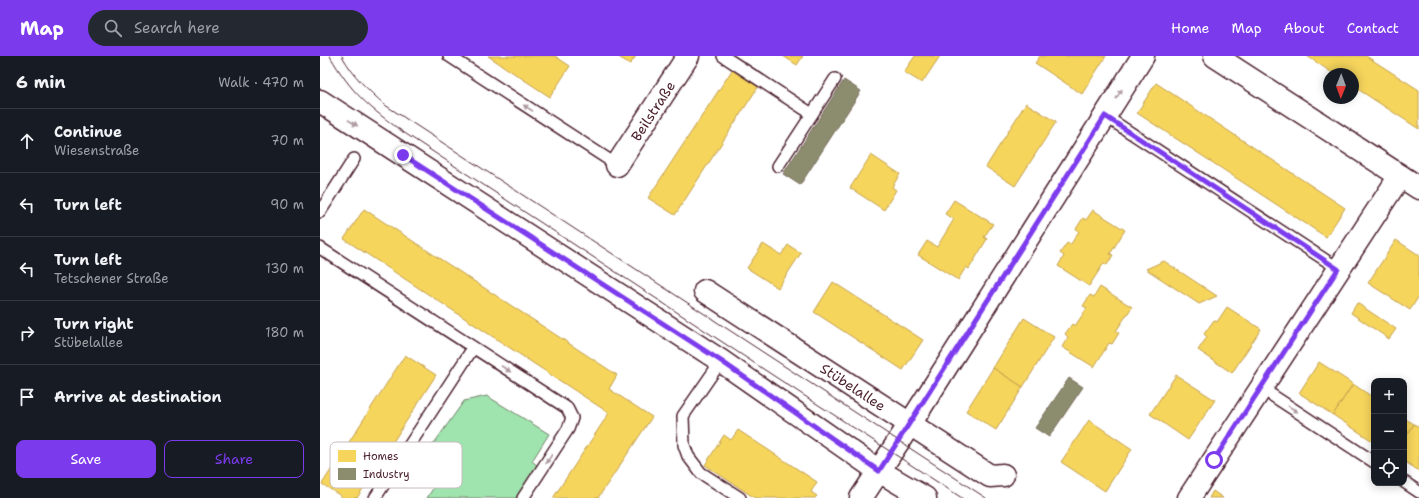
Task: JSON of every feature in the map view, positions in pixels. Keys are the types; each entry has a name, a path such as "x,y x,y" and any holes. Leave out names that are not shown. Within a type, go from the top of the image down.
{"street":[{"name":"Beilstraße","path":"617,165 688,56"},
{"path":"861,498 910,424 1143,56"},
{"path":"1215,56 1419,188"},
{"path":"320,101 721,361 879,471 925,498"},
{"path":"1189,498 1400,176"},
{"name":"Stübelallee","path":"705,292 990,476 1003,475"}],"lane":[{"path":"449,56 617,165"},
{"path":"723,56 812,114"},
{"path":"778,166 835,80"},
{"path":"1105,116 1338,269"},
{"path":"320,212 354,159"},
{"path":"320,248 567,408 572,418 568,429 523,498"},
{"path":"412,442 473,348"},
{"path":"721,361 684,416 684,445 688,456 701,473 740,498"},
{"path":"1260,388 1371,460"},
{"path":"1407,484 1419,492"},
{"path":"375,498 382,488"}],"green space":[{"path":"487,396 549,434 532,461 538,466 517,498 427,498 433,488 462,488 462,442 435,442 464,401"}],"building: Homes":[{"path":"488,56 555,56 570,66 550,97"},
{"path":"617,56 636,56 630,64"},
{"path":"783,56 803,56 797,65"},
{"path":"915,56 940,56 922,83 904,72"},
{"path":"1040,56 1106,56 1082,94 1035,63"},
{"path":"1307,56 1366,56 1419,90 1419,129 1359,90 1359,68 1325,68"},
{"path":"732,70 758,87 675,215 648,198"},
{"path":"1156,83 1345,208 1326,237 1137,113"},
{"path":"1026,103 1056,122 1015,186 986,167"},
{"path":"871,155 900,174 892,187 896,190 884,210 850,188"},
{"path":"954,200 993,224 984,237 987,239 969,269 966,267 958,280 918,255 927,241 937,247 954,219 945,214"},
{"path":"364,209 617,375 609,389 652,417 598,498 553,498 609,413 344,239"},
{"path":"1093,210 1125,230 1110,254 1113,255 1107,265 1104,263 1089,286 1058,266 1064,256 1060,253 1067,243 1071,244 1079,231 1076,229 1083,218 1086,220"},
{"path":"1396,240 1419,255 1419,296 1410,310 1368,283"},
{"path":"763,244 781,255 788,245 801,253 778,288 747,268"},
{"path":"1164,261 1217,296 1199,304 1146,269"},
{"path":"833,282 923,340 903,370 814,312"},
{"path":"1100,287 1132,307 1116,331 1119,333 1112,344 1109,343 1094,367 1062,347 1068,337 1065,334 1072,324 1075,326 1087,308 1083,306 1090,295 1094,297"},
{"path":"1357,303 1396,329 1389,339 1351,313"},
{"path":"1227,307 1261,329 1232,373 1198,350 1207,337 1204,334 1214,320 1217,322"},
{"path":"1024,318 1054,337 1023,387 993,368"},
{"path":"405,355 436,375 393,442 349,442"},
{"path":"1319,362 1353,384 1333,415 1299,393"},
{"path":"993,368 1023,387 996,430 966,411"},
{"path":"1176,375 1215,400 1188,440 1150,414"},
{"path":"1353,384 1371,396 1371,440 1333,415"},
{"path":"1089,420 1132,449 1105,491 1061,462"},
{"path":"1407,420 1414,424 1407,435"},
{"path":"1414,424 1419,427 1419,471 1407,463 1407,435"},
{"path":"738,430 817,482 811,492 817,496 815,498 755,498 705,465 724,435 731,440"},
{"path":"330,472 330,488 363,488 357,498 344,498 322,484"},
{"path":"1213,491 1223,498 1209,498"}],"building: Industry":[{"path":"844,80 861,91 800,185 783,174"},
{"path":"1069,378 1083,387 1049,437 1035,428"}],"tram line":[{"path":"330,56 346,80 362,99 403,132 962,498"},
{"path":"342,56 361,82 385,105 986,498"}],"route":[{"path":"403,155 721,361 879,471 1105,116 1338,269 1214,460"}]}
